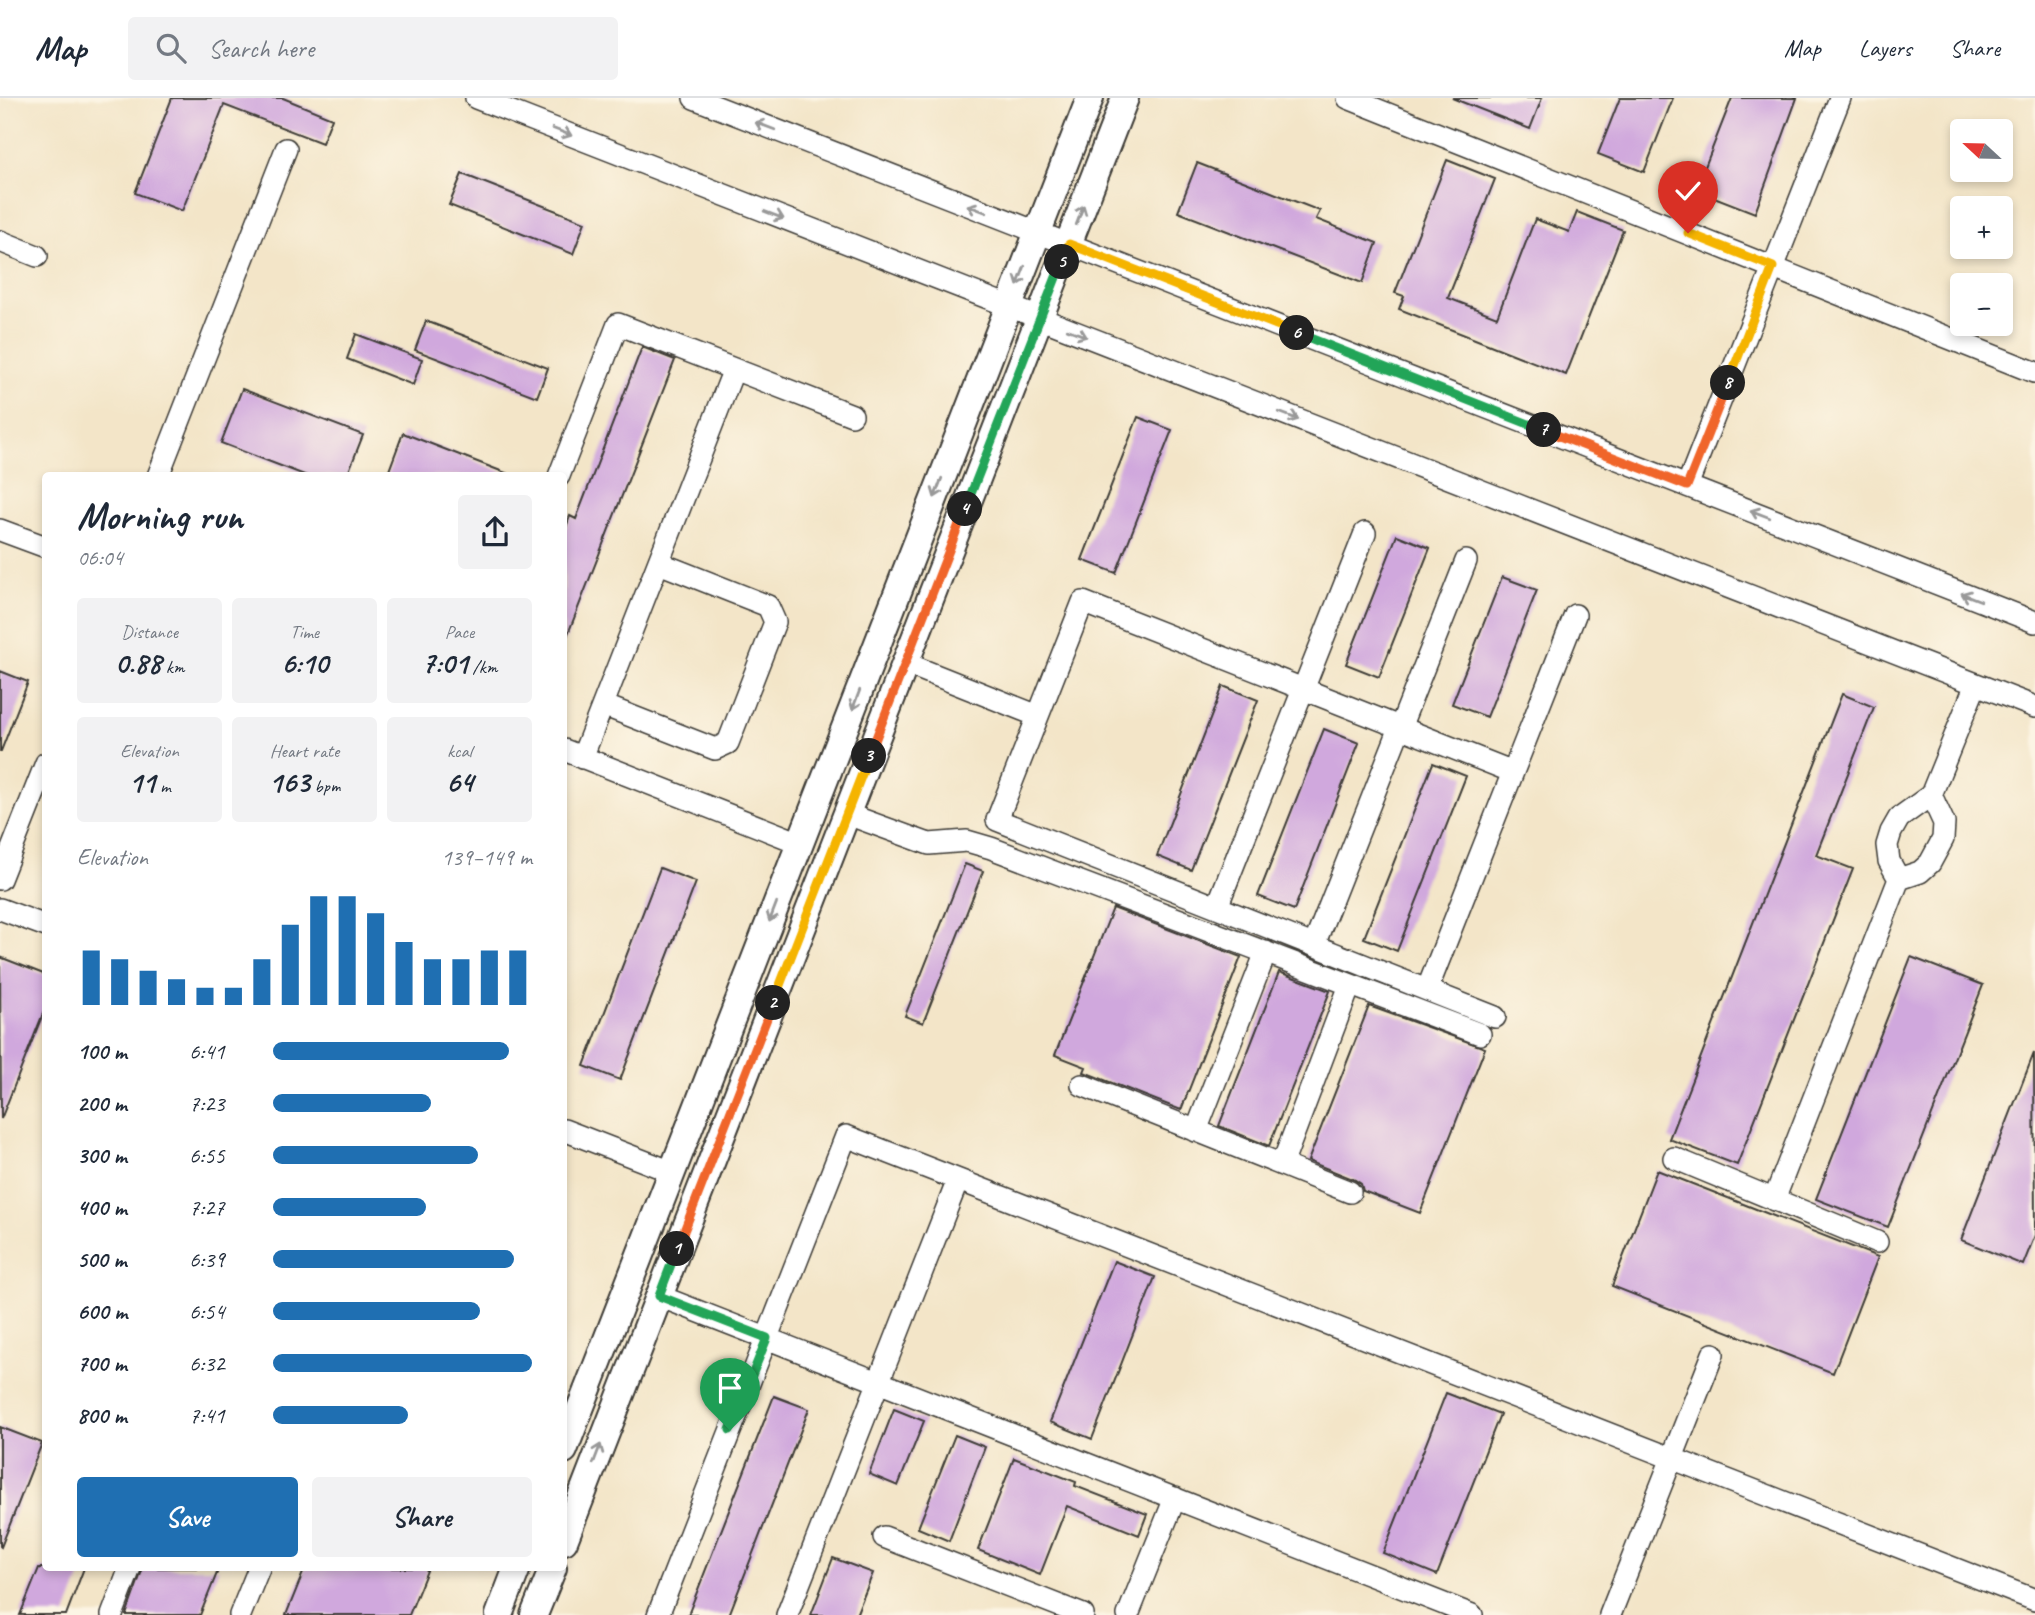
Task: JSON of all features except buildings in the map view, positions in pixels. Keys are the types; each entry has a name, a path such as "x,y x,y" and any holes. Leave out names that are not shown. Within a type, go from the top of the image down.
{"main road":[{"path":"567,1442 1090,98"},
{"path":"567,1533 1125,98"},
{"path":"499,1615 516,1571"},
{"path":"534,1615 552,1571"}],"street":[{"path":"476,98 2035,707"},
{"path":"694,98 2035,622"},
{"path":"1348,98 2034,372"},
{"path":"1687,486 1840,98"},
{"path":"160,472 286,149"},
{"path":"0,241 37,256"},
{"path":"561,472 618,324 852,415"},
{"path":"734,369 603,705 573,754 800,843"},
{"path":"0,530 42,546"},
{"path":"1217,907 1365,533"},
{"path":"1314,945 1466,561"},
{"path":"603,705 715,749 728,743 738,719 775,622 768,606 659,563"},
{"path":"1495,1017 997,820 1083,602 1513,772"},
{"path":"1427,990 1575,615"},
{"path":"905,663 1038,716"},
{"path":"1899,879 1889,861 1887,845 1891,832 1899,818 1931,795 1976,684"},
{"path":"0,879 42,773"},
{"path":"1899,879 1920,872 1930,863 1943,839 1944,823 1931,795"},
{"path":"847,814 929,844 967,841 991,848 1480,1034"},
{"path":"1774,1200 1899,879"},
{"path":"0,909 42,925"},
{"path":"1196,1131 1266,952"},
{"path":"1282,1165 1350,985"},
{"path":"1082,1086 1350,1192"},
{"path":"567,1132 672,1172"},
{"path":"658,1615 846,1136 2035,1600"},
{"path":"1674,1158 1877,1242"},
{"path":"788,1615 958,1180"},
{"path":"659,1296 1472,1615"},
{"path":"1610,1615 1713,1354"},
{"path":"1128,1615 1175,1498"},
{"path":"884,1536 1083,1615"},
{"path":"112,1615 129,1571"},
{"path":"240,1615 258,1571"}],"route":[{"path":"730,1430 767,1338 659,1296 1069,244 1687,486 1773,267 1688,233"}]}
